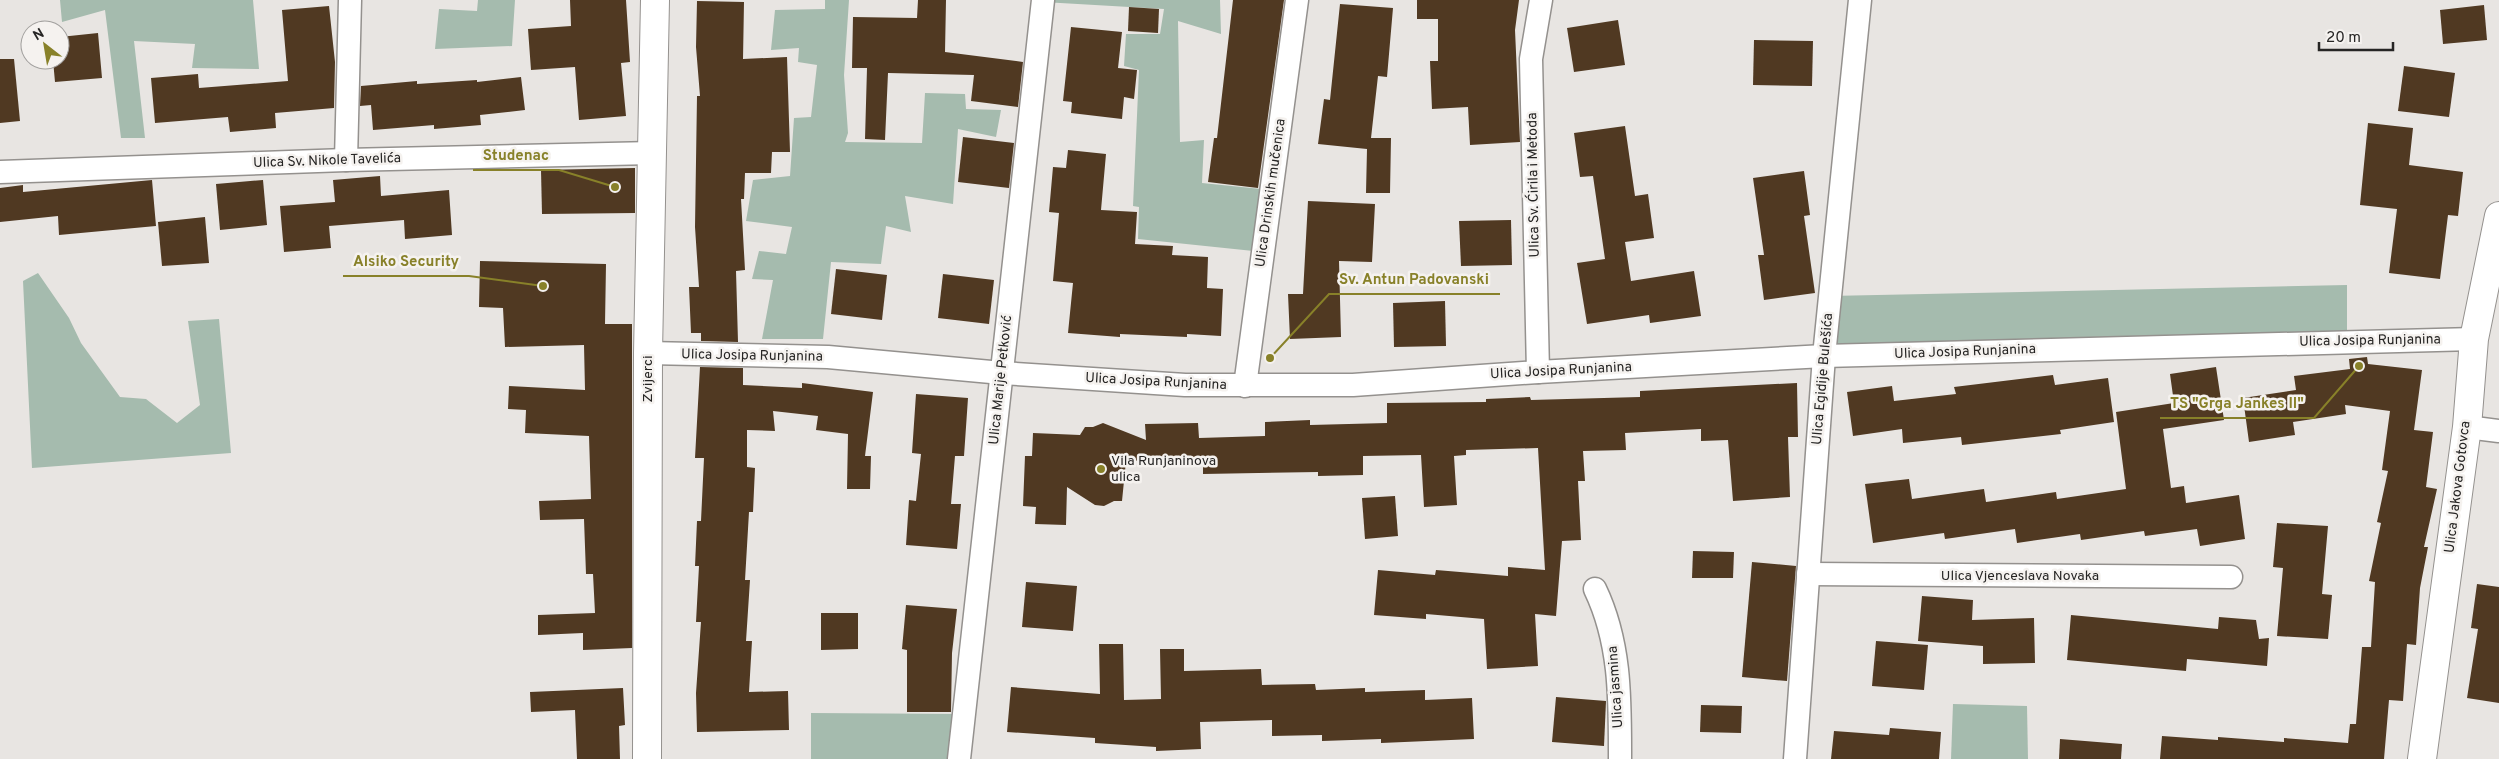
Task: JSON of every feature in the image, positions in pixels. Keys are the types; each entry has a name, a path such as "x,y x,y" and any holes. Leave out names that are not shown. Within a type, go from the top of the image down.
{"main road":[{"name":"Zvijerci","path":"647,759 648,354 656,0"},
{"name":"Ulica Jakova Gotovca","path":"2422,759 2467,427 2474,339 2499,216"}],"street":[{"path":"346,160 350,0"},
{"name":"Ulica Marije Petković","path":"959,759 1043,0"},
{"name":"Ulica Drinskih mučenica","path":"1245,386 1297,0"},
{"name":"Ulica Sv. Ćirila i Metoda","path":"1538,372 1531,59 1542,0"},
{"name":"Ulica Egidije Bulešića","path":"1796,759 1824,356 1860,0"},
{"name":"Ulica Sv. Nikole Tavelića","path":"0,172 346,160 653,153"},
{"name":"Ulica Josipa Runjanina","path":"648,354 828,357 1002,373 1185,385 1245,386 1353,385 1538,372 1824,356 2474,339"},
{"path":"2467,427 2499,431"},
{"name":"Ulica Vjenceslava Novaka","path":"1808,574 2231,577"},
{"name":"Ulica jasmina","path":"1595,589 1606,611 1616,652 1620,693 1620,759"}],"green space":[{"path":"60,0 253,0 259,69 192,68 195,44 134,41 145,138 121,138 105,10 69,20 62,20"},
{"path":"478,0 515,0 512,46 435,49 439,9 477,11"},
{"path":"825,0 849,0 844,75 848,133 845,142 922,143 925,93 965,94 966,109 1001,110 996,137 958,129 953,204 905,196 911,232 886,226 881,264 831,262 823,339 762,339 773,280 752,279 759,251 786,254 792,227 746,221 753,180 790,176 794,118 811,117 817,65 798,62 799,48 771,50 775,10 825,9"},
{"path":"1043,0 1220,0 1221,34 1178,21 1180,142 1204,140 1202,183 1271,190 1263,252 1138,239 1139,207 1133,206 1139,70 1124,66 1126,34 1160,34 1164,9 1043,2"},
{"path":"38,273 69,318 81,343 120,397 146,399 177,423 200,405 188,321 219,319 231,453 32,468 23,281"},
{"path":"2347,285 2347,337 1832,346 1829,296"},
{"path":"1953,704 2027,706 2028,759 1951,759"},
{"path":"811,713 964,714 959,759 811,759"}],"building":[{"path":"570,0 626,0 630,62 621,63 626,116 579,120 575,67 531,70 528,29 571,26"},
{"path":"918,0 946,0 945,52 1023,62 1018,107 971,101 974,75 888,73 885,140 865,139 867,68 852,68 853,17 917,18"},
{"path":"1233,0 1284,0 1258,188 1208,182 1214,138 1217,138"},
{"path":"1417,0 1519,0 1515,30 1520,142 1470,145 1468,107 1432,109 1430,61 1438,61 1438,19 1417,19"},
{"path":"697,1 744,2 743,59 787,57 790,152 772,152 771,173 745,173 744,199 741,199 745,270 736,271 738,342 701,341 701,333 691,333 689,287 699,287 695,227 697,96 700,96 696,47"},
{"path":"1340,4 1393,8 1387,77 1378,76 1371,138 1391,138 1390,193 1366,193 1367,149 1318,144 1324,99 1330,100"},
{"path":"2484,5 2487,40 2443,44 2440,10"},
{"path":"329,6 335,62 334,108 275,113 276,128 230,132 228,117 155,123 151,78 198,74 199,88 288,81 282,10"},
{"path":"1129,7 1159,9 1158,33 1128,31"},
{"path":"1618,20 1625,65 1574,72 1567,28"},
{"path":"1071,27 1122,32 1118,68 1137,70 1134,99 1124,97 1122,119 1071,113 1072,102 1063,101"},
{"path":"98,33 102,78 55,82 54,70 70,70 70,36"},
{"path":"1754,40 1813,41 1812,86 1753,85"},
{"path":"0,59 14,59 20,121 0,123"},
{"path":"2404,66 2455,73 2449,117 2398,111"},
{"path":"521,77 525,110 480,115 481,125 434,129 434,125 373,130 371,105 360,106 361,86 417,81 417,84 477,80 477,82"},
{"path":"2368,123 2413,128 2409,165 2463,172 2458,216 2448,215 2440,279 2389,273 2397,209 2360,205"},
{"path":"1625,126 1635,196 1648,194 1654,238 1625,242 1631,281 1694,271 1701,316 1650,323 1649,315 1587,324 1577,263 1605,259 1593,176 1580,177 1574,133"},
{"path":"963,137 1014,143 1009,188 958,182"},
{"path":"1068,150 1106,154 1101,210 1137,212 1135,244 1173,246 1172,255 1208,257 1207,288 1223,289 1221,336 1187,334 1187,337 1120,334 1120,337 1068,333 1073,283 1053,281 1059,213 1049,212 1053,167 1066,168"},
{"path":"635,168 635,213 542,214 541,170"},
{"path":"1804,171 1810,215 1804,216 1815,293 1764,300 1758,255 1764,255 1753,178"},
{"path":"380,176 381,196 449,190 452,235 405,239 404,220 329,226 331,248 284,252 280,206 335,202 333,180"},
{"path":"152,180 156,226 59,235 58,216 0,222 0,188 23,185 23,192"},
{"path":"263,180 267,225 220,230 216,184"},
{"path":"1308,201 1375,204 1372,262 1339,261 1341,337 1290,339 1288,294 1303,294"},
{"path":"205,217 209,263 162,266 158,222"},
{"path":"1511,220 1512,265 1461,266 1459,221"},
{"path":"480,261 606,264 605,324 632,324 632,648 583,650 583,633 538,635 538,615 595,613 593,574 586,574 584,519 540,520 539,501 591,499 589,436 525,433 526,410 508,409 509,386 585,390 584,345 505,347 503,308 479,307"},
{"path":"836,269 887,275 882,320 831,314"},
{"path":"943,274 994,280 989,324 938,318"},
{"path":"1445,301 1446,346 1394,347 1393,303"},
{"path":"2367,357 2368,364 2422,370 2414,430 2433,432 2426,487 2437,489 2424,547 2428,547 2420,588 2416,645 2407,644 2403,701 2389,700 2384,759 2160,759 2162,736 2218,740 2218,737 2284,742 2284,738 2348,743 2350,724 2356,724 2362,647 2371,647 2375,582 2369,581 2381,523 2377,522 2388,471 2382,470 2390,411 2345,405 2346,414 2293,422 2295,435 2249,442 2243,398 2296,390 2294,376 2350,369 2349,359"},
{"path":"700,367 743,368 743,385 802,388 802,383 873,392 865,456 871,456 870,489 847,489 848,434 816,430 818,416 773,411 775,431 747,430 747,467 755,468 753,512 749,512 745,580 750,580 746,641 752,641 749,692 788,691 789,730 697,732 696,693 701,622 696,622 699,566 695,566 697,521 701,521 704,458 695,458"},
{"path":"2216,367 2224,420 2163,429 2171,488 2184,486 2186,503 2239,495 2245,539 2200,546 2197,529 2145,536 2144,531 2081,540 2080,534 2017,543 2015,529 1945,539 1944,533 1873,543 1865,484 1909,479 1912,499 1984,489 1986,502 2056,492 2057,499 2126,489 2116,412 2174,403 2170,374"},
{"path":"2053,375 2055,385 2108,378 2114,422 2060,430 2061,434 1962,445 1961,437 1903,443 1902,429 1853,436 1847,392 1892,386 1894,401 1956,394 1954,387"},
{"path":"1797,383 1798,437 1788,437 1790,497 1733,501 1728,440 1701,441 1701,429 1625,433 1626,450 1583,451 1585,481 1578,481 1581,540 1562,541 1556,616 1535,614 1538,666 1487,669 1484,619 1426,614 1426,619 1374,615 1378,570 1435,575 1436,570 1508,576 1508,567 1545,570 1538,448 1466,450 1466,455 1454,456 1457,505 1424,507 1421,455 1363,456 1363,475 1318,476 1318,472 1203,474 1203,459 1126,461 1122,501 1114,501 1104,506 1095,505 1067,487 1066,525 1035,524 1036,507 1023,506 1025,456 1032,456 1033,433 1080,435 1085,427 1093,427 1103,423 1146,440 1145,424 1198,423 1199,438 1265,436 1265,422 1310,420 1310,425 1387,423 1387,403 1486,402 1486,399 1530,397 1531,400 1640,397 1640,391"},
{"path":"916,394 968,398 964,456 955,456 951,504 961,504 957,549 906,545 909,500 916,501 921,454 912,453"},
{"path":"1395,496 1398,536 1365,539 1362,498"},
{"path":"2277,523 2328,526 2322,594 2332,595 2328,639 2277,636 2283,568 2273,567"},
{"path":"1693,551 1734,552 1733,578 1692,578"},
{"path":"1752,562 1796,566 1787,681 1742,677"},
{"path":"1026,582 1077,586 1073,631 1022,627"},
{"path":"2477,584 2499,587 2499,703 2467,698 2478,629 2471,628"},
{"path":"1922,596 1973,600 1972,620 2034,618 2035,663 1983,664 1983,646 1918,641"},
{"path":"906,605 957,609 952,653 951,712 907,712 907,650 902,649"},
{"path":"821,613 858,613 858,649 821,650"},
{"path":"2071,615 2218,629 2219,617 2256,620 2259,639 2269,638 2267,666 2187,659 2186,671 2067,660"},
{"path":"1876,641 1928,645 1924,690 1872,686"},
{"path":"1099,644 1123,644 1124,700 1161,699 1160,649 1184,649 1184,671 1261,669 1262,685 1315,684 1316,690 1365,688 1365,692 1425,690 1425,700 1472,698 1474,739 1381,743 1381,739 1322,741 1322,735 1272,736 1272,720 1200,722 1201,749 1156,751 1156,747 1095,743 1095,738 1007,732 1011,687 1100,694"},
{"path":"623,688 625,725 619,726 620,759 577,759 575,710 531,712 530,692"},
{"path":"1556,697 1606,701 1604,746 1552,742"},
{"path":"1701,705 1742,706 1741,733 1700,732"},
{"path":"1890,728 1941,732 1939,759 1831,759 1834,731 1889,735"},
{"path":"2060,739 2122,744 2121,759 2059,759"}],"place":[{"name":"Studenac","path":"615,187"},
{"name":"Alsiko Security","path":"543,286"},
{"name":"Sv. Antun Padovanski","path":"1270,358"},
{"name":"TS \"Grga Jankes II\"","path":"2359,366"},
{"name":"Vila Runjaninova ulica","path":"1101,469"}]}
